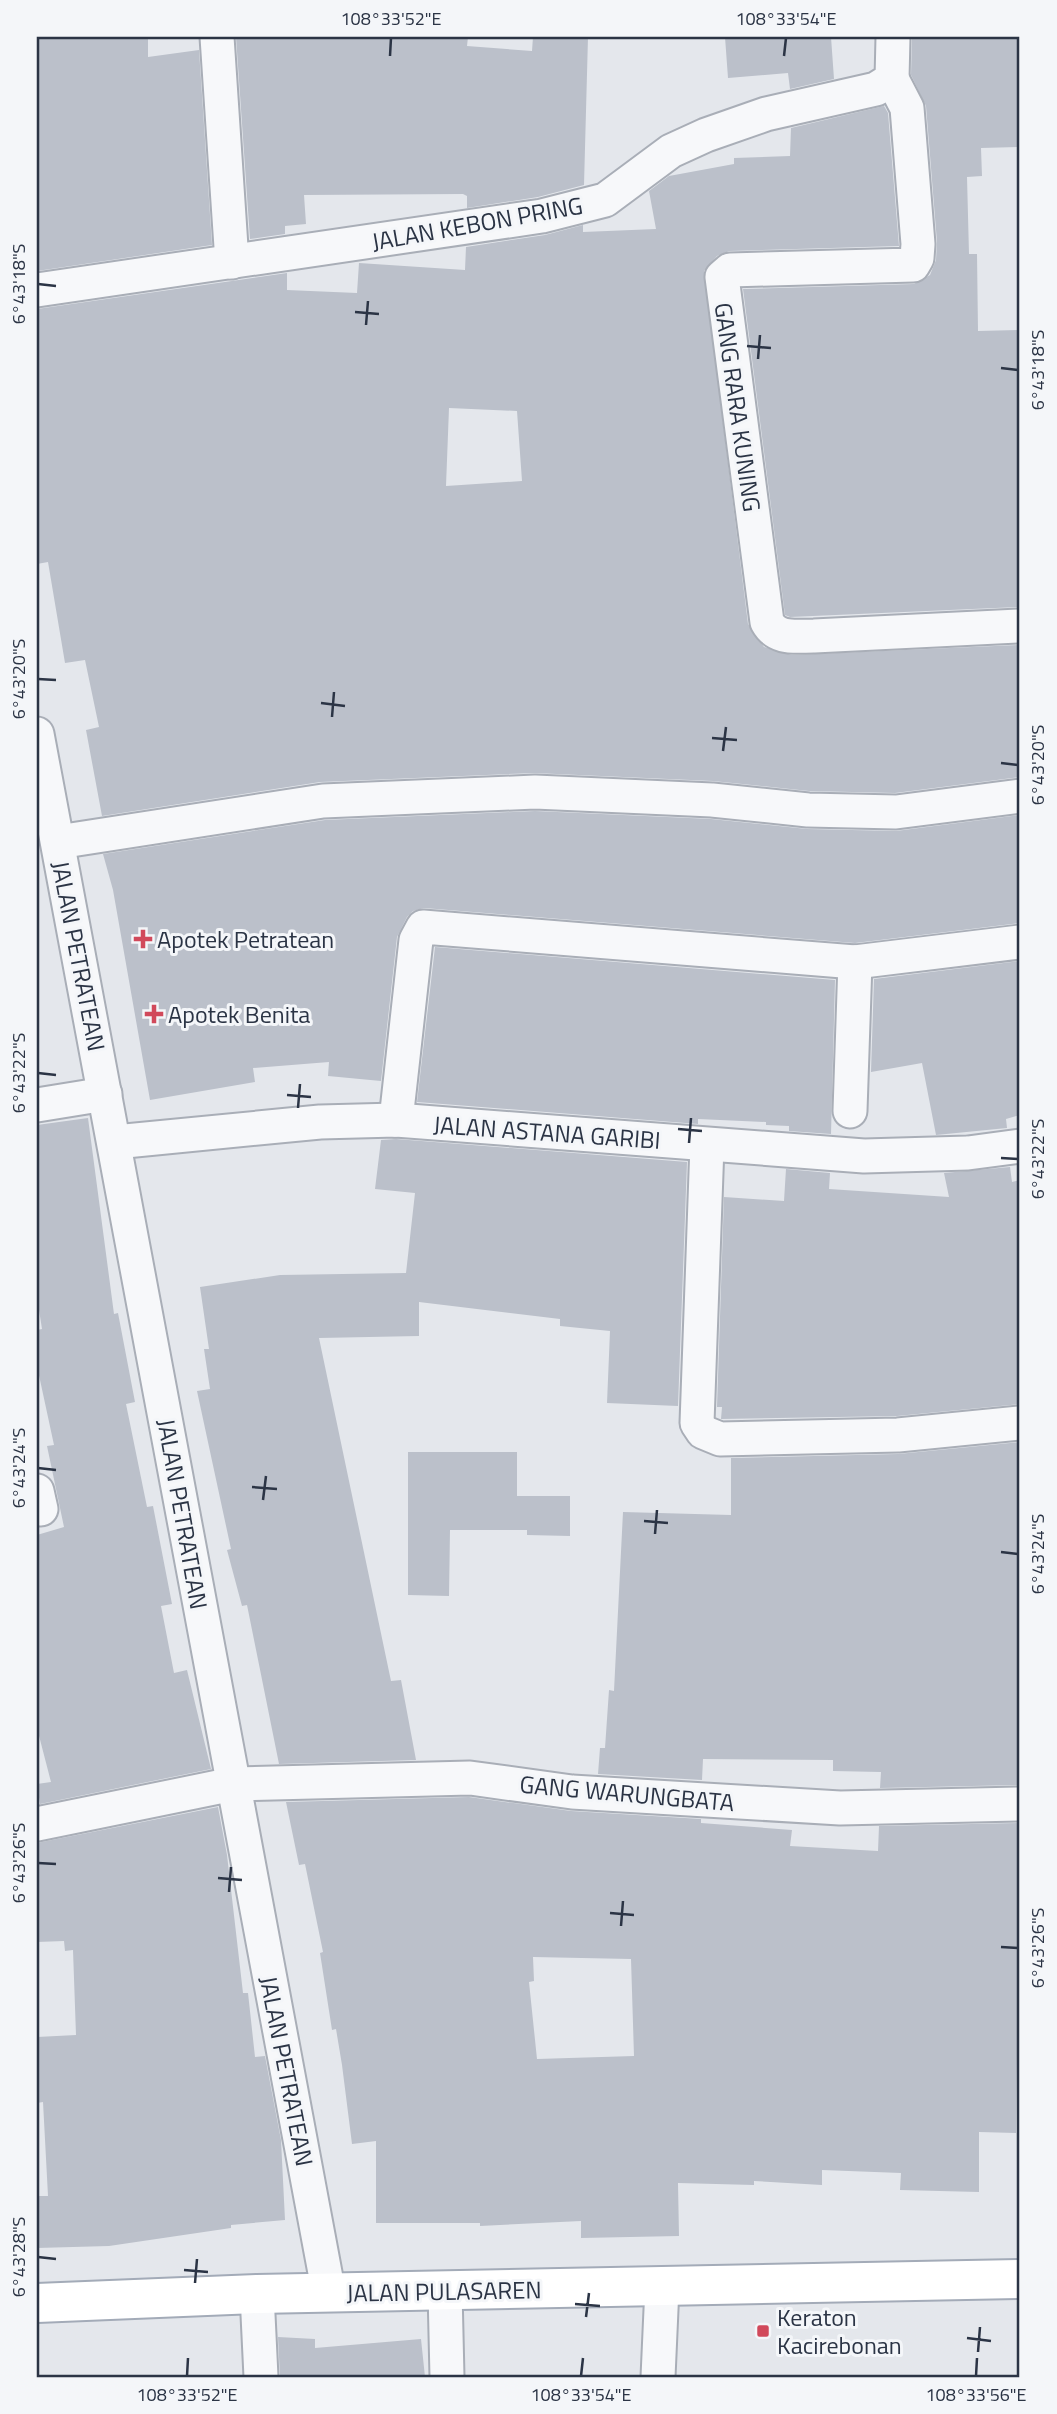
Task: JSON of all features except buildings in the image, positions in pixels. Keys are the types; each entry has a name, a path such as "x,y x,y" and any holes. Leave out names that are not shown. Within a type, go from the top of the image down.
{"main road":[{"name":"JALAN PULASAREN","path":"37,2303 257,2294 1020,2279"}],"street":[{"path":"217,37 232,262"},
{"path":"892,79 893,37"},
{"name":"JALAN KEBON PRING","path":"37,290 542,216 586,206 606,200 671,151 706,135 766,114 876,89 892,79"},
{"name":"GANG RARA KUNING","path":"892,79 907,107 918,244 917,258 913,265 730,270 722,277 767,622 772,632 781,636 1020,626"},
{"name":"JALAN PETRATEAN","path":"37,734 42,786 58,842 329,2294"},
{"path":"58,842 323,801 535,792 712,800 808,810 896,812 1020,796"},
{"path":"396,1120 416,940 423,927 855,962 1020,942"},
{"path":"850,1111 855,962"},
{"path":"37,1105 105,1094"},
{"name":"JALAN ASTANA GARIBI","path":"115,1142 320,1122 396,1120 864,1156 968,1153 1020,1146"},
{"path":"707,1145 697,1423 703,1432 720,1438 846,1437 1020,1423"},
{"name":"GANG WARUNGBATA","path":"37,1824 233,1784 470,1778 572,1792 840,1808 1020,1804"},
{"path":"658,2377 662,2287"},
{"path":"445,2291 447,2377"},
{"path":"257,2294 261,2377"}],"place":[{"name":"Apotek Petratean","path":"143,939"},
{"name":"Apotek Benita","path":"154,1014"},
{"name":"Keraton Kacirebonan","path":"763,2331"}]}
